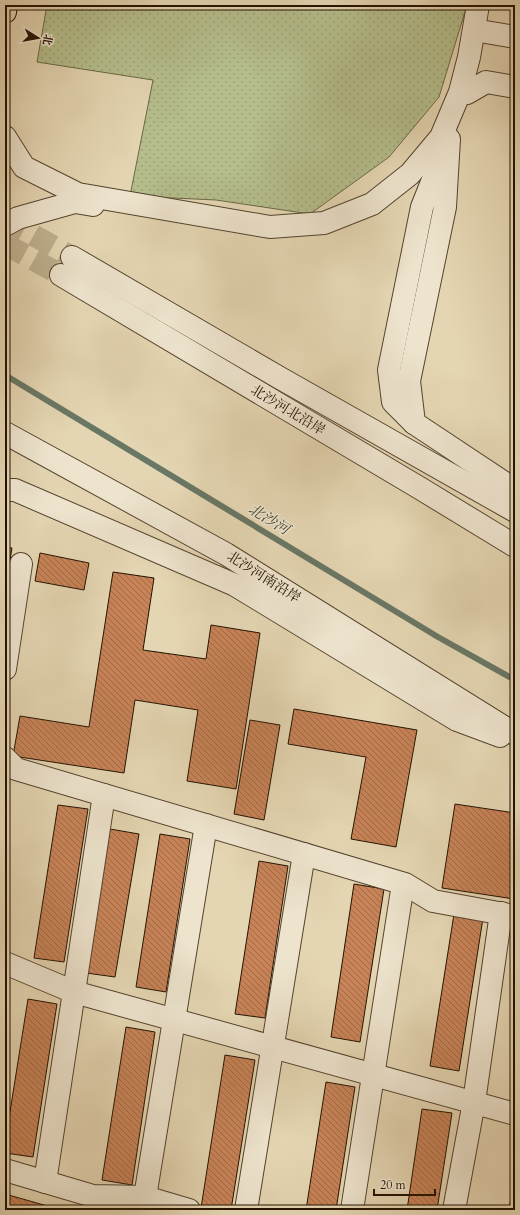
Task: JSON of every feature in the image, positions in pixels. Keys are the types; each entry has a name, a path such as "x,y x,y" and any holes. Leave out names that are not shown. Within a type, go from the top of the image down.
{"main road":[{"path":"5,12 6,5"}],"street":[{"path":"479,19 515,29"},
{"path":"479,19 515,37"},
{"path":"479,19 476,69 449,139 445,207 409,381 414,422 515,490"},
{"path":"476,69 515,87"},
{"path":"5,137 24,167 78,194 270,227 324,223 372,204 410,174 441,137 460,92 476,69"},
{"path":"5,226 18,218 76,202 271,234 326,229 378,210 416,178 449,139"},
{"path":"72,257 280,378 515,511"},
{"name":"北沙河北沿岸","path":"61,275 412,483 515,546"},
{"name":"北沙河南沿岸","path":"5,433 226,554 515,734"},
{"path":"5,490 15,490 235,586 457,720 515,741"},
{"path":"5,669 22,564"},
{"path":"5,758 16,769 403,884 433,901 508,914 454,1210"},
{"path":"45,1182 104,795"},
{"path":"146,1198 206,825"},
{"path":"246,1210 304,854"},
{"path":"352,1210 403,884"},
{"path":"5,963 74,992 515,1114"},
{"path":"5,1170 93,1196 146,1198 189,1210"}],"green space":[{"path":"47,5 467,5 439,97 389,157 310,214 216,200 130,196 153,80 37,62"}],"building":[{"path":"5,547 12,548 5,590"},
{"path":"40,553 89,563 84,590 35,581"},
{"path":"113,572 154,578 143,650 206,659 211,625 260,633 236,789 187,781 198,710 135,700 124,773 13,756 20,716 89,727"},
{"path":"294,709 417,730 396,847 351,839 366,757 288,744"},
{"path":"250,720 280,725 264,820 234,814"},
{"path":"455,804 515,813 514,899 442,888"},
{"path":"58,805 88,809 64,962 34,958"},
{"path":"110,829 139,834 115,977 86,973"},
{"path":"160,834 190,839 166,992 136,987"},
{"path":"259,861 288,866 265,1018 235,1014"},
{"path":"354,884 384,889 360,1042 331,1037"},
{"path":"454,914 483,918 459,1071 430,1066"},
{"path":"28,999 57,1004 33,1157 5,1153 5,1143"},
{"path":"126,1027 155,1032 132,1185 102,1180"},
{"path":"225,1055 255,1060 231,1210 215,1210 201,1208"},
{"path":"326,1082 355,1087 336,1210 306,1210"},
{"path":"422,1109 452,1113 437,1210 407,1210"},
{"path":"515,1173 515,1210 509,1210"},
{"path":"5,1194 51,1207 50,1210 5,1210"}],"waterway":[{"name":"北沙河","path":"10,378 438,637 515,680"}],"tunnel":[{"path":"5,219 72,257"},
{"path":"5,244 61,275"}]}
